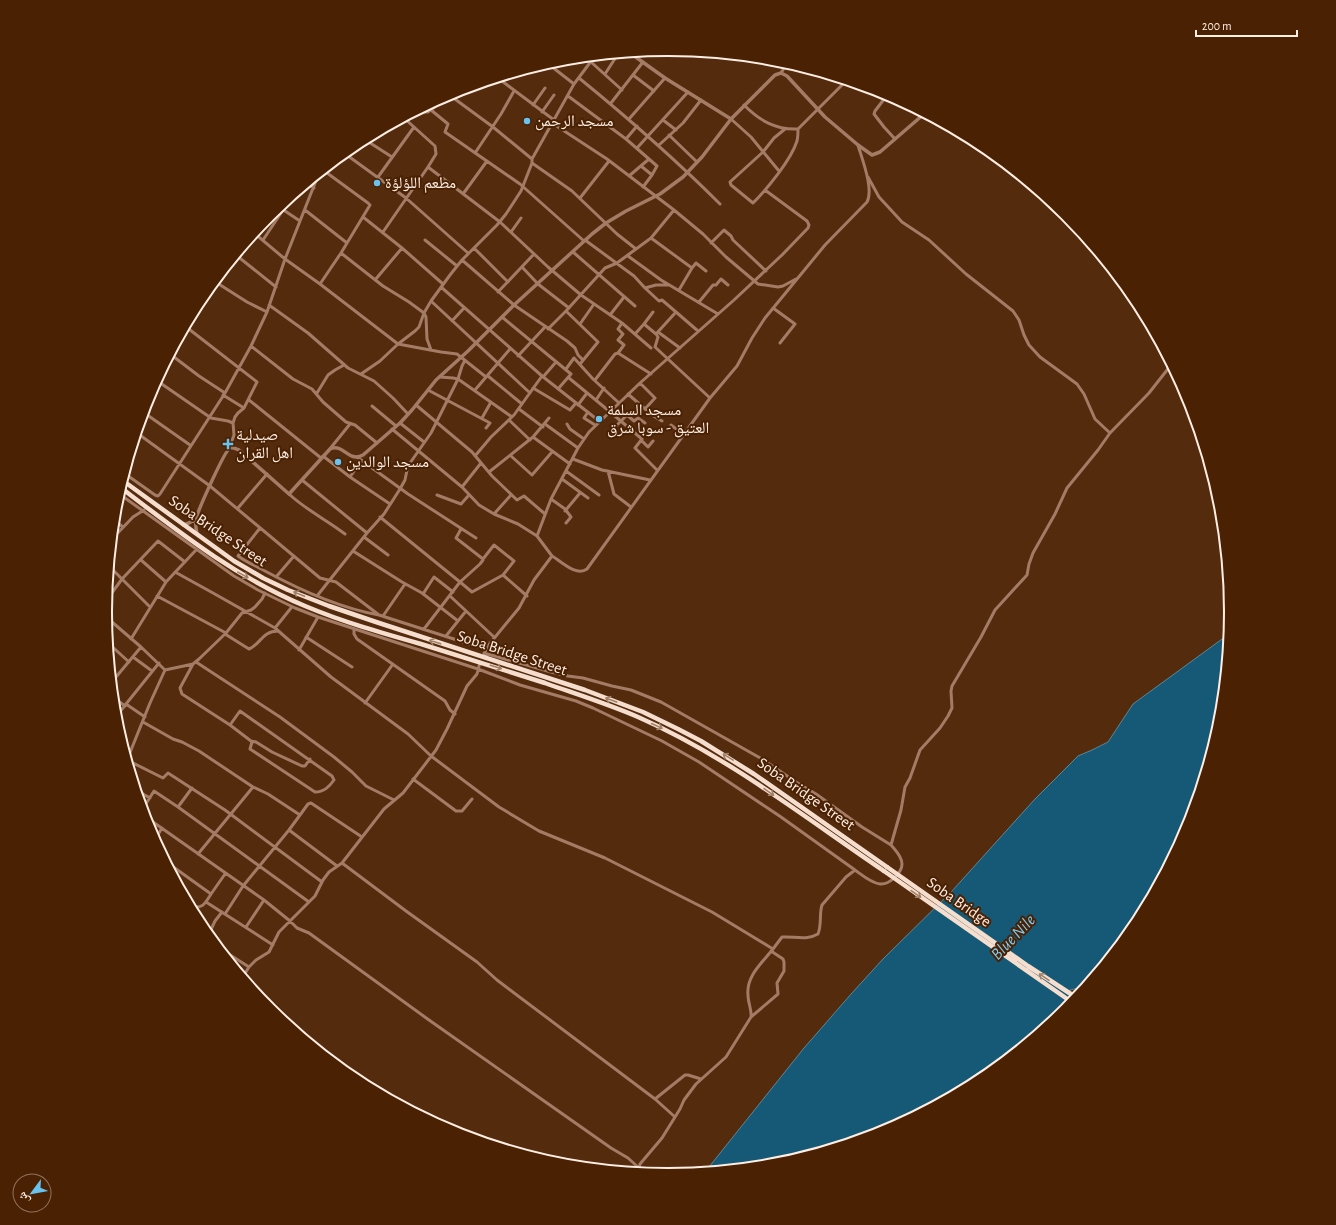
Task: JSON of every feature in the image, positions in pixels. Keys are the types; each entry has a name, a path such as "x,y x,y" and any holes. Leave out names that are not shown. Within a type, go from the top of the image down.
{"highway":[{"name":"Soba Bridge Street","path":"127,483 240,565 275,584 329,606 438,643 484,653 617,702 652,716 684,732 754,774 885,869"},
{"name":"Soba Bridge Street","path":"125,491 145,510 226,565 303,605 355,624 480,662 609,705 637,716 687,741 744,775 885,869"},
{"path":"272,590 275,584"},
{"name":"Soba Bridge","path":"885,869 1072,995"},
{"name":"Soba Bridge","path":"885,869 1068,999"}],"street":[{"path":"636,57 665,78 731,119 748,133 779,171"},
{"path":"605,74 615,59"},
{"path":"361,374 380,361 415,331 431,301 457,266 468,253 500,222 517,198 532,163 532,159 574,84 591,62 622,90"},
{"path":"611,103 643,62"},
{"path":"553,68 574,84"},
{"path":"329,450 333,447 338,448 351,456 357,457 363,455 400,423 440,377 584,240 606,223 636,205 656,197 689,172 731,119 773,77 781,73 784,69"},
{"path":"781,73 793,81 818,110 858,145 874,155 880,152 921,117"},
{"path":"633,75 654,91"},
{"path":"579,78 611,103 659,145 689,172 720,204"},
{"path":"629,119 665,78"},
{"path":"503,82 553,121 674,210 755,281 762,285 783,286 800,276"},
{"path":"785,129 774,138 763,152 730,182 731,185 753,203 792,154 797,140 798,129 843,85"},
{"path":"533,105 545,88"},
{"path":"475,153 502,114 514,91"},
{"path":"637,148 688,92"},
{"path":"542,112 554,95"},
{"path":"568,96 626,139 658,167 642,187"},
{"path":"454,99 493,127 532,159"},
{"path":"884,99 874,114 895,139"},
{"path":"659,145 683,123 701,100"},
{"path":"744,105 755,116 776,127 798,129"},
{"path":"424,112 428,112 436,107"},
{"path":"432,110 448,124 445,132 522,186 584,240 617,263 638,280 659,301 662,300 698,331"},
{"path":"663,120 676,130"},
{"path":"383,232 436,155 436,148 433,143 408,121"},
{"path":"626,139 637,126"},
{"path":"378,177 414,127"},
{"path":"669,135 697,162"},
{"path":"370,143 392,157"},
{"path":"372,406 418,450 462,487 480,506 494,514 514,522 537,536 552,556 576,571 580,572 585,570 601,550 683,434 710,398 737,366 765,318 825,245 867,202 869,196 867,175 858,145"},
{"path":"349,157 406,198 468,253"},
{"path":"629,176 650,159"},
{"path":"463,194 487,161"},
{"path":"580,198 609,161"},
{"path":"532,163 580,198 636,249"},
{"path":"641,166 652,175"},
{"path":"428,167 500,222 552,271 580,294 622,323 651,348"},
{"path":"320,284 341,253 370,204 327,173"},
{"path":"867,175 879,197 902,222 929,240 966,274 1012,310 1019,320 1029,345 1040,357 1077,384 1084,394 1095,419 1110,433"},
{"path":"128,475 158,496 224,394 240,368 267,312 285,259 317,181"},
{"path":"537,536 550,499 578,448 595,425 766,271 808,228 809,225 807,221 764,190"},
{"path":"283,210 300,221"},
{"path":"305,210 347,243"},
{"path":"518,356 567,309 605,268 628,256 651,238 674,210"},
{"path":"263,240 282,212"},
{"path":"363,217 402,248 464,308 518,356 599,421"},
{"path":"511,232 521,218"},
{"path":"711,243 724,230 732,236 732,240 766,271"},
{"path":"258,236 285,259 398,344 455,353 522,404"},
{"path":"651,238 692,268"},
{"path":"426,240 457,266"},
{"path":"375,280 402,248"},
{"path":"474,248 508,282"},
{"path":"573,252 635,306"},
{"path":"341,253 375,280 424,313 426,317 427,339 431,350"},
{"path":"498,292 534,254"},
{"path":"628,256 670,285 718,314"},
{"path":"240,258 276,287"},
{"path":"462,260 514,306 567,341 575,348 583,360"},
{"path":"679,290 696,263 706,271"},
{"path":"522,267 538,284 567,309 598,342 580,364"},
{"path":"699,302 713,285 716,285 721,279 728,285"},
{"path":"219,284 247,302 267,312"},
{"path":"645,288 656,285 670,285"},
{"path":"610,315 624,297"},
{"path":"431,301 530,393"},
{"path":"580,324 594,304"},
{"path":"269,305 308,333 344,365 374,381 398,402 408,414"},
{"path":"452,321 464,308"},
{"path":"773,308 795,324 780,343"},
{"path":"635,334 653,312"},
{"path":"676,312 657,333 658,337 655,347 710,398"},
{"path":"502,317 571,374 558,389"},
{"path":"595,380 614,354 618,353 624,345 618,340 623,334 618,329 622,323"},
{"path":"644,324 680,348"},
{"path":"189,329 257,382 249,400 244,408 237,414 233,423 233,438 196,519 197,535"},
{"path":"251,346 293,379 317,393 323,402 346,422 354,425 377,443"},
{"path":"475,390 510,349"},
{"path":"566,370 578,353"},
{"path":"618,353 651,374"},
{"path":"174,357 244,408"},
{"path":"574,358 619,403"},
{"path":"318,596 380,518 400,489 405,480 407,470 418,450 430,435 458,379 465,360"},
{"path":"475,456 491,437 519,409 533,388 556,362"},
{"path":"317,393 328,376 344,365"},
{"path":"890,845 901,810 905,787 910,778 920,750 940,728 948,716 952,708 952,686 995,610 1027,575 1032,553 1055,514 1067,488 1110,433 1149,393 1168,369"},
{"path":"440,377 458,379 512,417"},
{"path":"568,378 642,439 641,440 648,447 653,441"},
{"path":"640,383 655,398 646,409"},
{"path":"161,384 212,419 226,420 233,423"},
{"path":"533,388 570,410 587,393"},
{"path":"596,400 604,388"},
{"path":"428,390 490,423 486,428"},
{"path":"628,394 662,421"},
{"path":"249,400 322,457 390,504"},
{"path":"482,418 491,402"},
{"path":"416,405 475,456 511,495 518,500 524,496 545,514"},
{"path":"519,409 578,448"},
{"path":"588,412 584,418 595,425"},
{"path":"612,437 615,434 612,430 627,415 634,421 638,418 645,423"},
{"path":"148,416 190,445"},
{"path":"489,472 530,440 544,426 549,418"},
{"path":"509,420 530,440"},
{"path":"400,423 424,442"},
{"path":"289,494 329,450 350,424"},
{"path":"567,424 570,429 584,439"},
{"path":"671,425 683,434"},
{"path":"140,436 179,463 238,508 320,578 330,580 341,586 379,615"},
{"path":"533,437 570,464"},
{"path":"641,440 635,448 657,470"},
{"path":"228,450 231,448 238,449 304,508 345,534"},
{"path":"511,456 532,475 552,452"},
{"path":"357,457 400,489 476,538"},
{"path":"573,458 608,471 650,480"},
{"path":"350,476 361,461"},
{"path":"462,487 481,463"},
{"path":"566,471 598,495"},
{"path":"608,471 614,494 631,507"},
{"path":"238,508 267,474"},
{"path":"571,486 576,478"},
{"path":"562,479 588,498"},
{"path":"302,480 367,533"},
{"path":"565,511 580,493"},
{"path":"437,495 461,504 469,495"},
{"path":"494,514 511,495"},
{"path":"124,497 145,510 196,550 237,578 291,608 317,618 478,669 520,685 586,704 662,741 699,762 776,813 855,870 876,883 884,884 890,881 900,869 902,863 898,853 890,845 762,759 661,702 631,690 551,672 484,653 446,636 318,596 276,577 238,556 260,528"},
{"path":"550,499 571,517 566,523"},
{"path":"117,535 133,517 145,510"},
{"path":"380,518 450,573 460,582 472,592 503,575 514,560 495,545 480,564 460,582 424,629"},
{"path":"183,525 196,519"},
{"path":"119,523 124,527"},
{"path":"461,529 456,538 483,559"},
{"path":"364,537 388,555"},
{"path":"113,592 122,579 158,541 185,562"},
{"path":"131,639 166,582 196,550"},
{"path":"353,551 423,594 458,621"},
{"path":"276,577 294,556"},
{"path":"484,653 494,637 519,608 527,596 534,580 552,556"},
{"path":"141,560 166,582"},
{"path":"113,570 150,607"},
{"path":"153,822 264,900 290,921 296,928 308,933 611,1148 624,1155 639,1168 641,1162 660,1142 686,1097 702,1079 726,1057 751,1017 778,994 777,983 784,971 783,960 772,950 745,931 705,908 604,858 539,831 499,807 431,756 413,739 365,703 299,650 277,630 175,572"},
{"path":"503,575 527,596"},
{"path":"423,594 434,577 453,592"},
{"path":"383,616 405,584"},
{"path":"264,594 253,609 242,613 225,634 195,663 180,688 181,692 230,725 252,742 256,742 272,752 302,766 305,766 310,759"},
{"path":"264,594 317,618"},
{"path":"157,596 249,649 268,632 277,630 291,608"},
{"path":"450,596 494,637"},
{"path":"446,636 466,611"},
{"path":"299,650 317,618"},
{"path":"112,622 165,670"},
{"path":"354,630 354,634 357,638 445,701 450,710 455,714"},
{"path":"306,637 352,667"},
{"path":"113,647 129,662"},
{"path":"115,679 141,648"},
{"path":"133,657 152,671"},
{"path":"245,973 256,960 270,952 279,932 318,892 322,882 329,872 342,863 384,809 403,793 431,756 455,714 467,687 477,674 480,662"},
{"path":"120,712 159,663"},
{"path":"165,670 195,663 276,714 352,772 366,786 394,800"},
{"path":"365,703 393,664"},
{"path":"129,754 165,670"},
{"path":"119,700 144,717"},
{"path":"230,725 240,711 310,759 334,778 329,787 323,791 314,792 250,749 252,742"},
{"path":"143,722 173,739 194,748 300,815"},
{"path":"134,764 164,778 168,773 192,788 322,882"},
{"path":"413,779 456,812 462,811 472,799"},
{"path":"198,854 254,787"},
{"path":"178,807 192,788"},
{"path":"146,804 155,791 216,833 309,902"},
{"path":"142,793 150,798"},
{"path":"225,914 244,886 311,802 362,837"},
{"path":"158,834 162,828"},
{"path":"290,830 337,866"},
{"path":"342,863 482,966 497,980 655,1099 675,1117"},
{"path":"173,867 211,894"},
{"path":"751,1017 752,1013 748,998 749,983 756,969 782,937 801,938 811,937 818,934 822,905 846,876 855,870"},
{"path":"196,907 200,907 206,902 225,874"},
{"path":"246,927 264,900"},
{"path":"206,902 273,945"},
{"path":"211,930 222,912"},
{"path":"229,954 249,967"},
{"path":"655,1099 685,1075 702,1079"}],"water":[{"name":"Blue Nile","path":"1223,638 1220,685 1214,721 1206,757 1182,825 1167,859 1131,922 1110,951 1078,988 1070,990 1069,998 1062,1006 1007,1054 977,1075 914,1112 881,1127 812,1150 777,1158 709,1168 804,1048 883,959 952,891 1035,799 1078,756 1108,742 1133,704"}],"place":[{"name":"مسجد الرحمن","path":"527,121"},
{"name":"مطعم اللؤلؤة","path":"377,183"},
{"name":"مسجد السلمة العتيق - سوبا شرق","path":"599,419"},
{"name":"صيدلية اهل القران","path":"228,444"},
{"name":"مسجد الوالدين","path":"338,462"}]}
